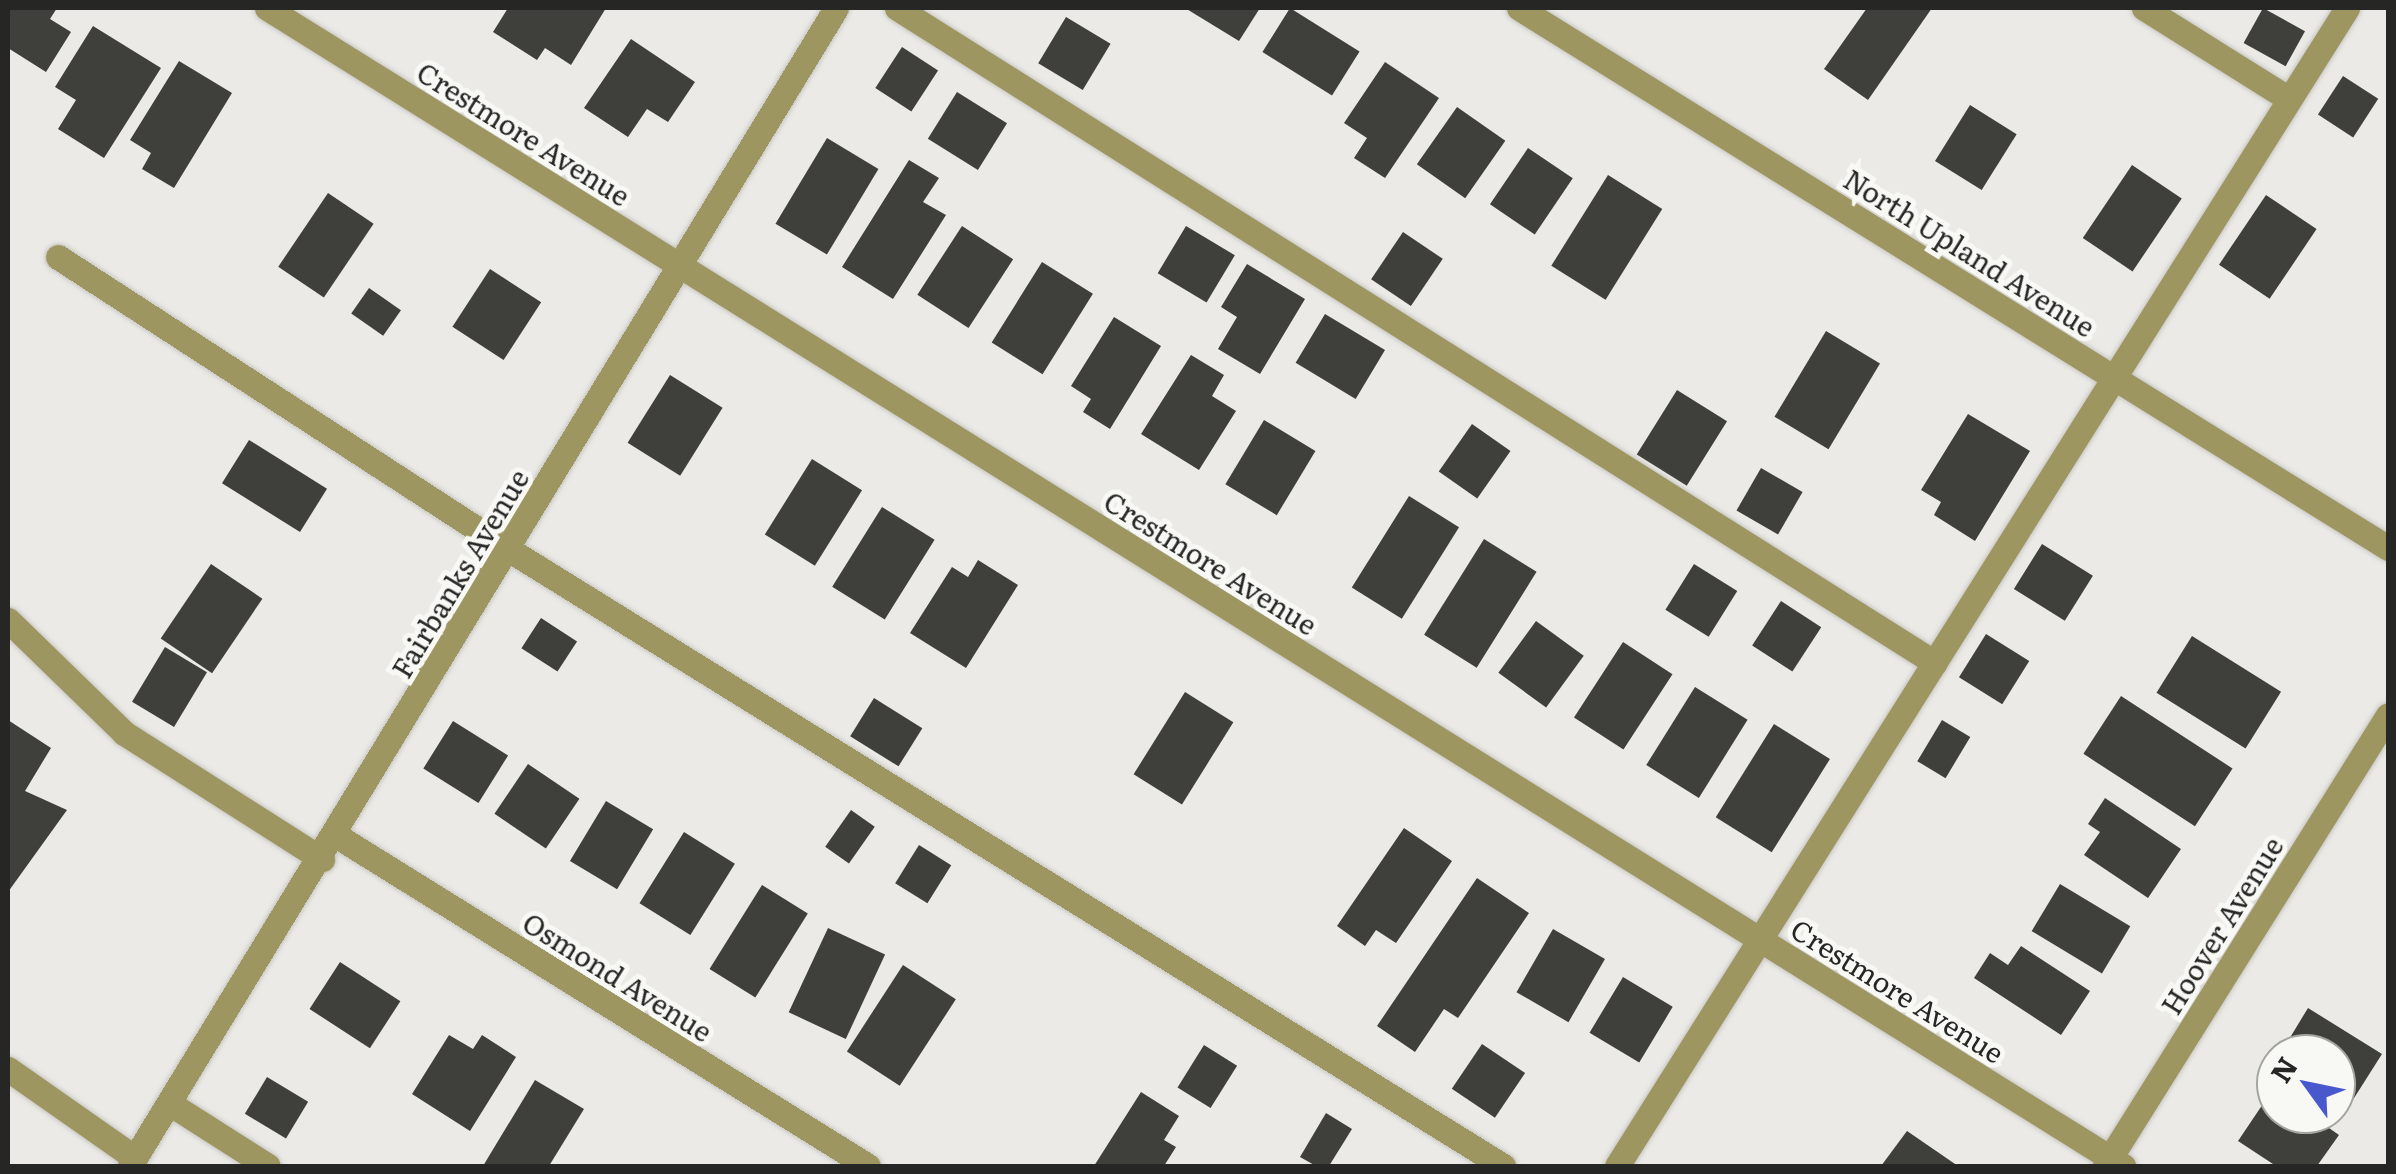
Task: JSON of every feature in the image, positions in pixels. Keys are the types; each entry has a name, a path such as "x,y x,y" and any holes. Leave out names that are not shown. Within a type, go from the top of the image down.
{"street":[{"name":"Crestmore Avenue","path":"266,8 2113,1164"},
{"name":"Fairbanks Avenue","path":"132,1162 337,836 836,8"},
{"path":"897,8 1935,662"},
{"name":"North Upland Avenue","path":"1519,8 2388,548"},
{"path":"2144,8 2289,98"},
{"path":"1617,1166 2347,8"},
{"path":"58,256 508,549 1503,1166"},
{"path":"8,620 124,733 322,859"},
{"name":"Hoover Avenue","path":"2113,1164 2388,715"},
{"name":"Osmond Avenue","path":"337,836 868,1166"},
{"path":"8,1069 132,1162"},
{"path":"169,1103 268,1166"}],"building":[{"path":"8,8 57,8 50,19 71,32 46,72 8,48"},
{"path":"508,8 606,8 571,65 545,48 537,60 493,32"},
{"path":"1185,8 1260,8 1239,41"},
{"path":"1290,8 1360,51 1332,96 1262,52"},
{"path":"1867,8 1932,8 1868,100 1824,69"},
{"path":"2263,8 2305,31 2286,66 2244,43"},
{"path":"1066,17 1111,44 1083,90 1038,63"},
{"path":"93,26 161,68 104,158 58,129 76,100 55,87"},
{"path":"631,39 695,82 668,122 647,109 628,137 584,108"},
{"path":"902,47 938,70 911,112 875,88"},
{"path":"179,61 232,93 174,188 142,169 151,153 130,140"},
{"path":"1385,62 1439,98 1385,178 1354,158 1367,138 1344,123"},
{"path":"2343,76 2378,99 2353,137 2318,115"},
{"path":"957,92 1007,123 978,170 928,139"},
{"path":"1970,105 2017,134 1982,190 1935,161"},
{"path":"1457,107 1505,141 1465,198 1417,164"},
{"path":"827,138 878,169 827,255 775,224"},
{"path":"1528,148 1573,178 1535,235 1490,204"},
{"path":"909,160 939,178 923,202 946,215 893,299 842,267"},
{"path":"2132,165 2182,199 2133,272 2083,238"},
{"path":"1608,175 1662,209 1606,300 1551,266"},
{"path":"328,193 374,224 324,298 278,267"},
{"path":"2266,195 2317,229 2270,299 2219,265"},
{"path":"962,226 1013,259 968,328 917,295"},
{"path":"1186,226 1235,255 1207,303 1158,273"},
{"path":"1403,232 1443,259 1411,306 1371,279"},
{"path":"1042,262 1093,294 1043,374 992,343"},
{"path":"1247,264 1305,299 1260,374 1218,349 1237,317 1221,307"},
{"path":"490,269 541,302 504,360 452,327"},
{"path":"369,288 401,310 383,336 351,313"},
{"path":"1325,314 1385,350 1356,399 1296,363"},
{"path":"1114,317 1161,346 1110,429 1083,412 1091,399 1071,386"},
{"path":"1826,331 1880,363 1828,449 1774,417"},
{"path":"1191,355 1224,375 1212,396 1236,411 1199,470 1141,434"},
{"path":"670,375 723,408 680,476 628,443"},
{"path":"1677,390 1727,421 1687,486 1637,454"},
{"path":"1968,414 2030,451 1975,541 1934,515 1941,502 1921,490"},
{"path":"1264,420 1315,451 1277,515 1225,484"},
{"path":"1472,424 1511,451 1477,498 1439,472"},
{"path":"249,440 327,489 300,532 222,483"},
{"path":"812,459 862,490 815,566 765,534"},
{"path":"1761,468 1803,492 1778,534 1736,510"},
{"path":"1409,496 1459,527 1402,619 1352,588"},
{"path":"882,507 935,540 885,620 832,587"},
{"path":"1484,539 1537,572 1477,668 1424,635"},
{"path":"2042,544 2093,576 2065,621 2014,589"},
{"path":"978,560 1018,585 966,668 910,633 952,567 968,577"},
{"path":"211,564 262,599 212,673 161,639"},
{"path":"1694,564 1737,591 1709,637 1665,610"},
{"path":"1781,601 1821,627 1792,672 1752,645"},
{"path":"541,618 577,641 557,672 521,648"},
{"path":"1536,621 1584,656 1546,707 1498,673"},
{"path":"1986,634 2029,661 2002,704 1959,677"},
{"path":"2192,636 2281,692 2246,748 2156,693"},
{"path":"1623,642 1672,674 1623,750 1574,717"},
{"path":"165,647 207,672 174,727 132,702"},
{"path":"1695,687 1748,720 1699,798 1646,765"},
{"path":"1185,692 1233,722 1182,804 1134,774"},
{"path":"2121,696 2233,768 2195,826 2083,754"},
{"path":"874,698 922,728 898,766 850,736"},
{"path":"8,720 51,748 25,791 67,810 8,892"},
{"path":"1942,720 1970,737 1946,778 1917,761"},
{"path":"453,721 508,755 478,803 423,768"},
{"path":"1774,724 1830,759 1772,852 1716,817"},
{"path":"528,764 579,799 546,848 494,814"},
{"path":"2105,798 2181,849 2148,898 2084,855 2100,832 2088,824"},
{"path":"606,801 653,829 617,889 570,861"},
{"path":"851,810 875,827 849,863 825,847"},
{"path":"1404,828 1452,861 1396,943 1376,930 1365,946 1337,926"},
{"path":"684,832 735,864 690,935 639,903"},
{"path":"919,845 951,865 927,903 895,883"},
{"path":"1477,878 1529,913 1458,1018 1444,1009 1415,1052 1377,1026"},
{"path":"2060,884 2130,926 2102,973 2032,931"},
{"path":"762,885 808,914 755,998 710,969"},
{"path":"828,928 885,955 846,1039 789,1012"},
{"path":"1553,929 1605,959 1568,1022 1516,992"},
{"path":"2021,946 2090,991 2061,1035 1974,978 1990,953 2008,965"},
{"path":"340,962 400,1001 370,1048 310,1009"},
{"path":"903,965 956,999 900,1086 847,1051"},
{"path":"1623,977 1673,1007 1639,1063 1590,1033"},
{"path":"2308,1008 2350,1034 2292,1034"},
{"path":"449,1035 473,1049 482,1035 516,1057 470,1131 412,1094"},
{"path":"2356,1038 2382,1054 2356,1095"},
{"path":"1482,1044 1525,1073 1495,1118 1452,1089"},
{"path":"1204,1045 1237,1066 1211,1108 1178,1087"},
{"path":"267,1077 308,1102 286,1139 245,1114"},
{"path":"535,1080 584,1109 549,1166 483,1166"},
{"path":"1141,1092 1179,1116 1164,1140 1176,1147 1164,1166 1094,1166"},
{"path":"1326,1113 1352,1129 1329,1166 1316,1166 1300,1157"},
{"path":"2256,1114 2256,1134 2339,1135 2317,1166 2276,1166 2238,1141"},
{"path":"1907,1131 1958,1166 1881,1166"}]}
